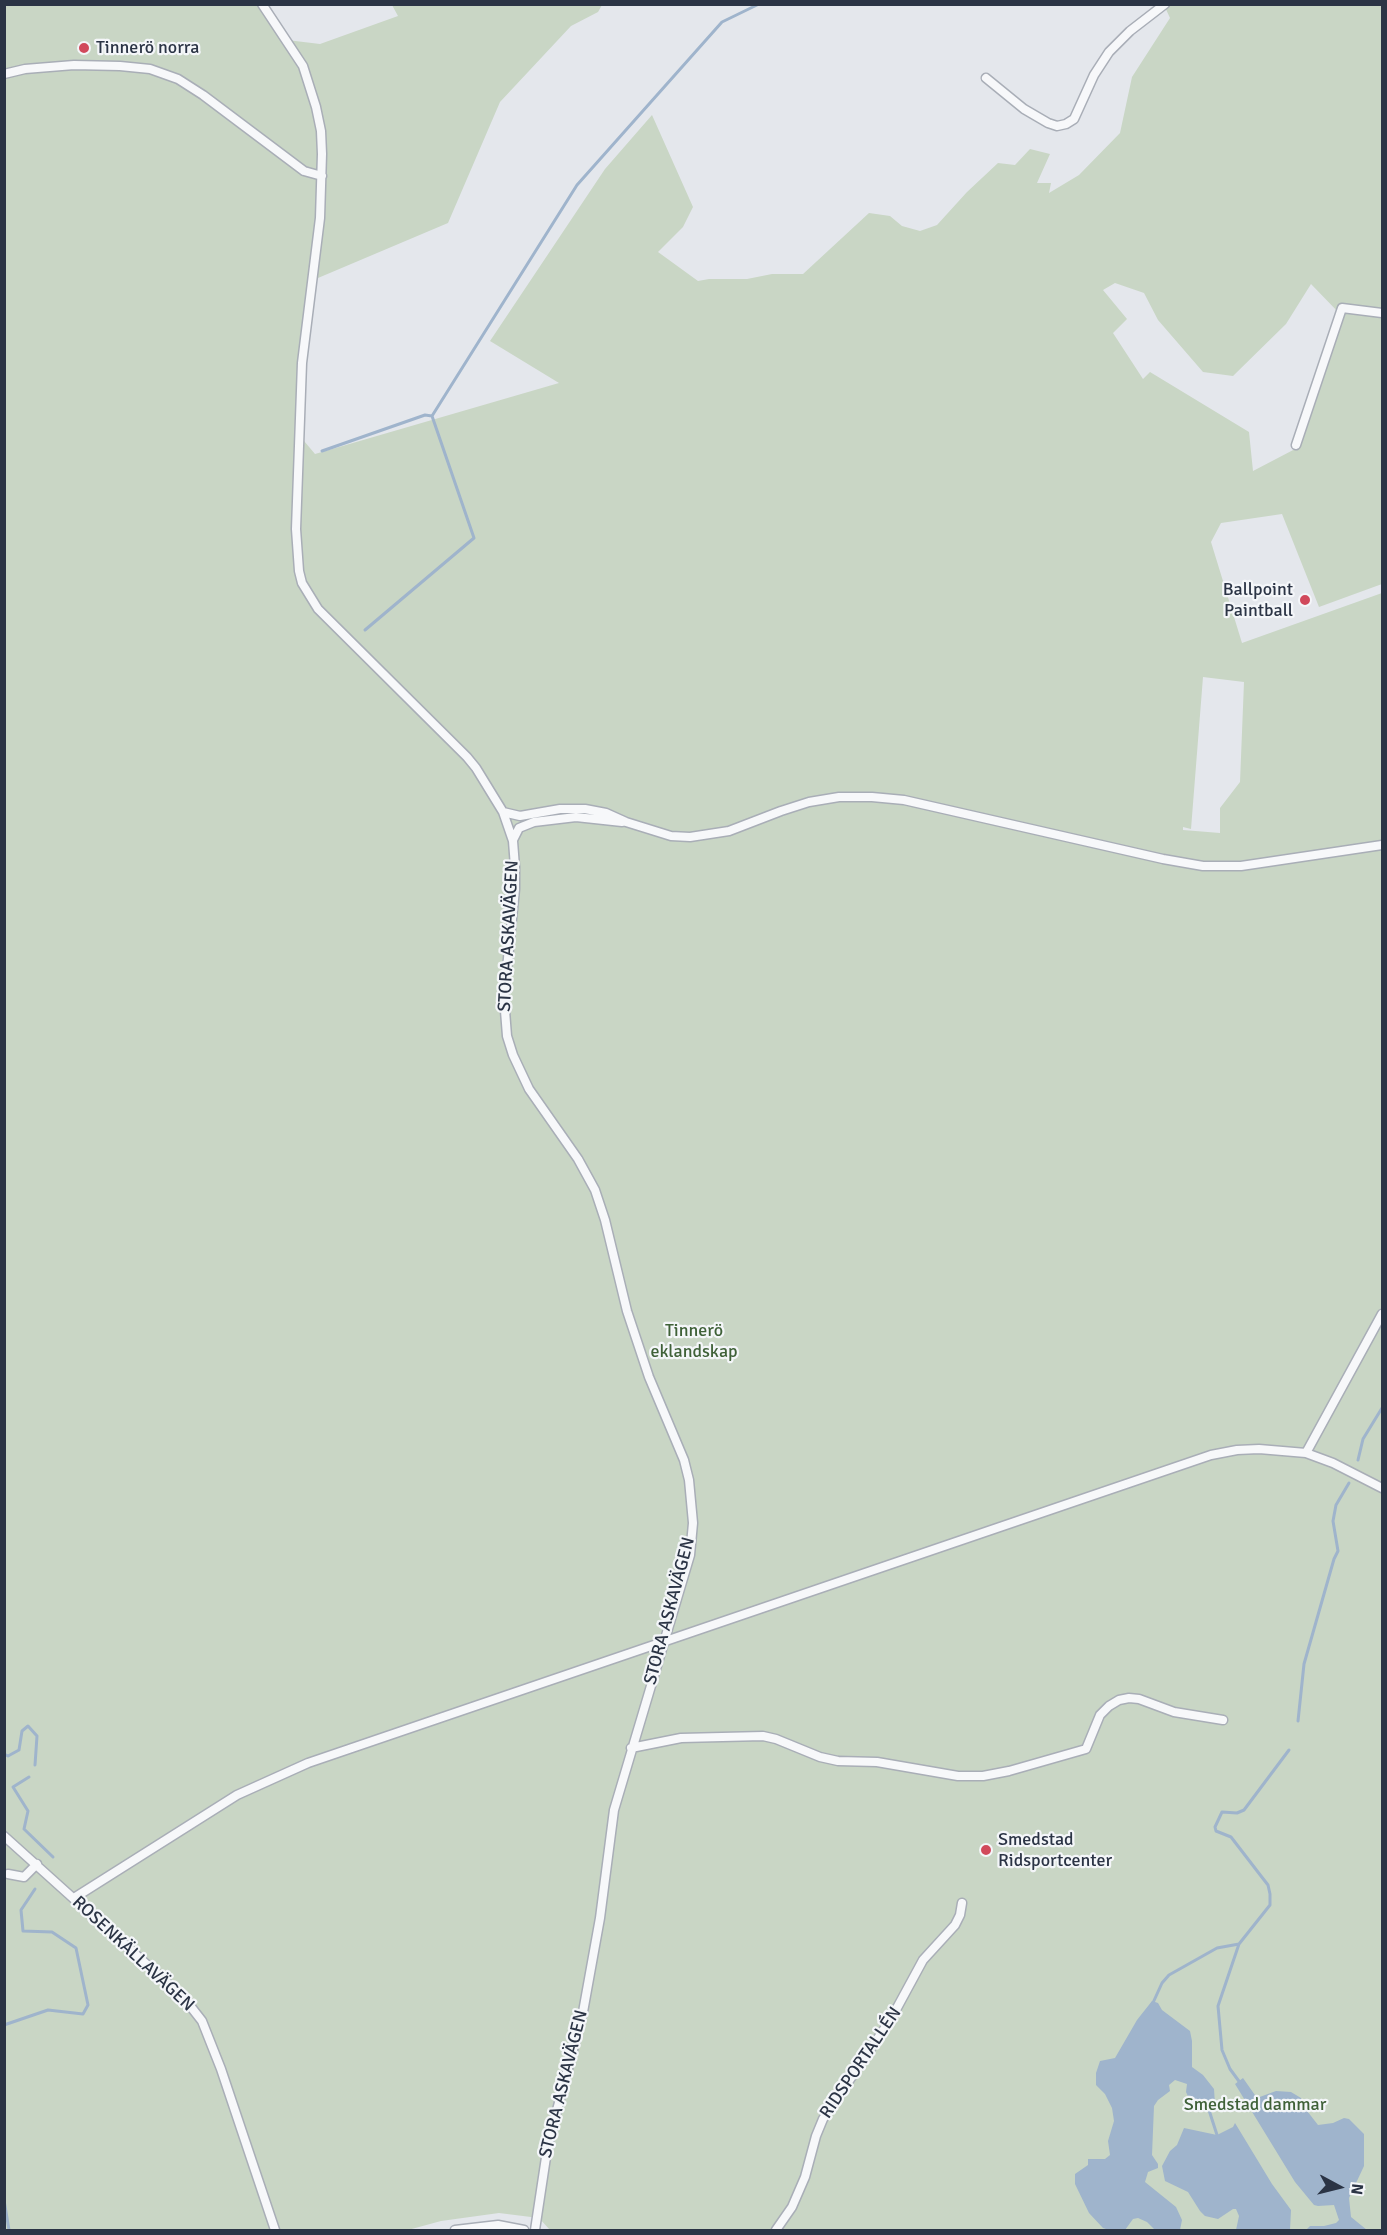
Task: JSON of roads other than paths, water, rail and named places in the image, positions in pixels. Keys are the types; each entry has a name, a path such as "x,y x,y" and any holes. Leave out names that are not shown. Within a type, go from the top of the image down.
{"street":[{"name":"STORA ASKAVÄGEN","path":"262,4 303,66 321,131 320,218 302,363 296,529 302,583 318,609 467,757 503,812 513,841 515,889 504,998 507,1036 529,1089 578,1159 595,1190 605,1220 633,1331 648,1377 684,1460 693,1512 692,1542 614,1810 601,1908 583,2012 548,2144 535,2230"},
{"path":"986,78 1024,109 1048,123 1057,126 1066,124 1074,119 1094,75 1109,52 1165,4"},
{"path":"4,74 25,69 74,65 150,69 178,80 203,95 304,171 322,176"},
{"path":"1296,445 1342,308 1383,314"},
{"path":"503,812 520,816 560,809 585,809 606,813 626,822 671,836 706,836 729,831 809,802 839,797 872,797 904,800 1203,866 1241,866 1383,845"},
{"path":"513,841 519,828 525,824 553,818 576,817 626,822"},
{"path":"1306,1453 1383,1314"},
{"path":"74,1898 237,1795 277,1776 663,1641 1211,1455 1237,1450 1260,1449 1306,1453 1333,1463 1383,1488"},
{"path":"631,1748 681,1737 763,1736 820,1757 838,1761 877,1762 958,1776 983,1776 1086,1749 1100,1715 1108,1706 1119,1700 1139,1699 1174,1712 1223,1720"},
{"name":"ROSENKÄLLAVÄGEN","path":"4,1836 184,1998 202,2021 221,2069 275,2230"},
{"path":"8,1874 24,1877 37,1864"},
{"name":"RIDSPORTALLÉN","path":"776,2230 792,2207 805,2176 823,2118 891,2019 923,1960 955,1925 962,1904"},
{"path":"455,2230 486,2225 509,2226 524,2230"}],"water":[{"name":"Smedstad dammar","path":"1152,2001 1158,2003 1162,2010 1190,2031 1192,2067 1203,2075 1214,2089 1215,2104 1209,2110 1193,2107 1186,2092 1187,2084 1175,2080 1169,2085 1170,2091 1154,2106 1152,2155 1158,2168 1148,2172 1145,2182 1176,2207 1182,2220 1180,2230 1155,2230 1147,2222 1138,2218 1133,2219 1125,2230 1109,2230 1103,2228 1089,2213 1075,2184 1075,2174 1088,2165 1088,2159 1105,2159 1110,2155 1108,2141 1114,2121 1112,2108 1105,2094 1096,2085 1096,2073 1100,2061 1115,2058 1137,2020"},
{"name":"Smedstad dammar","path":"1243,2078 1257,2098 1276,2091 1291,2092 1301,2098 1304,2107 1318,2125 1333,2123 1344,2118 1349,2119 1364,2134 1364,2166 1349,2198 1351,2217 1367,2230 1306,2230 1310,2226 1336,2223 1339,2220 1334,2205 1314,2205 1295,2182 1235,2084"},
{"name":"Smedstad dammar","path":"1235,2123 1272,2184 1291,2210 1290,2230 1236,2230 1239,2216 1236,2209 1218,2219 1205,2216 1188,2192 1165,2181 1162,2166 1170,2151 1177,2145 1184,2128 1217,2135 1233,2127"}],"waterway":[{"path":"365,630 474,538 432,416 577,185 722,22 759,4"},
{"path":"322,451 425,415 432,416"},
{"path":"1358,1460 1363,1439 1382,1408"},
{"path":"1298,1721 1304,1664 1338,1551 1333,1521 1336,1505 1349,1483"},
{"path":"4,1754 8,1756 19,1750 22,1731 28,1726 37,1736 35,1765"},
{"path":"1241,2084 1230,2069 1222,2050 1218,2006 1239,1944 1270,1905 1270,1894 1268,1885 1231,1837 1216,1831 1215,1827 1222,1812 1237,1813 1244,1810 1289,1750"},
{"path":"29,1777 13,1787 28,1811 24,1829 53,1857"},
{"path":"4,2025 48,2010 83,2014 88,2005 76,1948 52,1932 23,1931 21,1910 35,1889"},
{"path":"1152,2005 1162,1983 1169,1975 1217,1948 1239,1944"},
{"path":"1208,2107 1218,2138"},
{"path":"4,2200 9,2230"}],"place":[{"name":"Tinnerö norra","path":"84,48"},
{"name":"Ballpoint Paintball","path":"1305,600"},
{"name":"Smedstad Ridsportcenter","path":"986,1850"}],"park label":[{"name":"Tinnerö eklandskap","path":"694,1341"}]}
